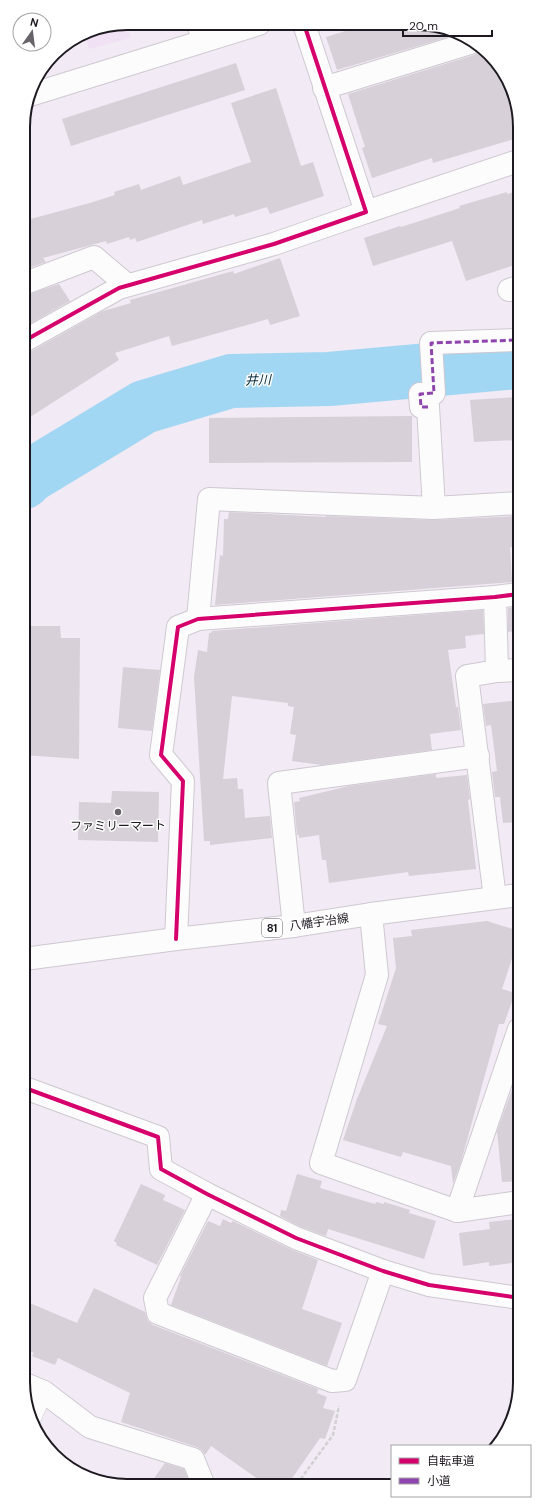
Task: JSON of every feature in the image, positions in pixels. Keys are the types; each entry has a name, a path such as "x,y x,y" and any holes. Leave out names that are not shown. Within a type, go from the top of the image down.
{"street":[{"path":"36,93 200,32 215,30"},
{"path":"306,30 366,212"},
{"path":"324,88 467,44"},
{"path":"30,338 127,285 274,244 513,163"},
{"path":"30,282 94,257 127,285"},
{"path":"434,508 431,343 513,340"},
{"path":"198,619 209,499 434,508 513,503"},
{"path":"176,938 183,781 162,755 178,627 198,619 513,595"},
{"path":"495,597 497,671"},
{"path":"495,898 467,676 497,671 513,670"},
{"path":"294,926 279,783 478,756"},
{"name":"八幡宇治線","path":"30,958 176,938 294,926 371,914 513,896"},
{"path":"371,914 377,975 321,1163 457,1211 513,1203"},
{"path":"457,1211 513,1061"},
{"path":"30,1090 158,1137 161,1169 207,1194 296,1238 383,1271 429,1285 513,1297"},
{"path":"207,1194 155,1298 158,1313 332,1381 345,1380 383,1271"},
{"path":"34,1388 90,1427 193,1459 201,1479"}],"lane":[{"path":"33,1406 34,1388"}],"path":[{"path":"301,1479 333,1435 345,1380"}],"shaded area":[{"path":"129,30 131,38 89,49 86,39 102,33"}],"building":[{"path":"349,30 416,30 435,32 450,36 337,70 326,37"},
{"path":"478,53 485,58 503,84 511,108 513,120 513,139 433,163 432,158 372,178 362,148 365,147 348,94"},
{"path":"236,63 245,90 71,146 62,119"},
{"path":"276,88 301,166 313,162 324,196 270,214 267,207 235,217 234,214 203,224 202,220 137,242 135,238 130,240 129,237 107,244 106,241 43,258 46,262 30,268 30,219 115,195 114,192 139,184 141,190 180,176 183,185 251,162 231,103"},
{"path":"507,192 507,194 513,192 513,266 466,281 452,241 373,266 364,238 460,208 459,206"},
{"path":"280,258 300,316 270,325 268,319 172,346 169,336 115,353 119,360 30,417 30,352 103,311 131,303 130,300 233,271 234,274"},
{"path":"59,284 70,301 30,324 30,294"},
{"path":"513,397 513,440 474,442 470,400"},
{"path":"412,416 412,462 209,463 209,418"},
{"path":"229,512 326,517 434,520 513,516 513,547 510,547 512,582 215,605 220,555 223,556 224,519 228,519"},
{"path":"513,607 513,631 508,632 508,608"},
{"path":"483,610 484,634 465,636 466,648 448,650 456,707 458,707 461,730 430,734 432,750 322,765 292,761 296,735 290,734 294,707 288,706 288,703 232,696 223,779 237,778 238,789 243,789 245,818 270,816 272,838 210,845 210,841 204,841 194,677 198,650 207,652 209,633 212,631"},
{"path":"30,626 60,626 61,638 80,638 79,759 30,755"},
{"path":"123,667 160,670 152,731 118,728"},
{"path":"513,701 513,822 503,823 500,797 495,797 492,772 497,771 491,725 486,726 483,704"},
{"path":"436,774 436,778 467,775 470,799 468,800 476,869 409,876 408,872 329,883 326,860 322,860 319,835 299,838 299,835 297,835 294,802 300,801 299,798 349,786"},
{"path":"112,791 159,792 158,842 78,840 79,802 111,803"},
{"path":"487,921 513,929 513,955 502,989 513,992 513,999 504,1024 499,1024 461,1162 453,1184 451,1166 403,1152 401,1157 343,1140 357,1099 387,1026 378,1024 396,968 393,938 412,936 411,930"},
{"path":"513,1087 513,1181 502,1182 497,1131"},
{"path":"297,1174 322,1181 320,1188 375,1204 376,1202 384,1204 384,1202 410,1210 409,1213 436,1221 424,1259 328,1229 326,1236 301,1227 280,1216 281,1210 286,1211"},
{"path":"141,1184 165,1195 163,1200 185,1210 157,1265 116,1245 117,1243 114,1241"},
{"path":"223,1219 231,1223 233,1221 290,1249 318,1260 302,1309 342,1323 327,1366 171,1305 181,1277 180,1276 208,1221 220,1226"},
{"path":"513,1219 513,1263 489,1266 489,1262 463,1266 459,1233 490,1229 489,1222"},
{"path":"94,1288 145,1312 148,1321 153,1325 318,1389 317,1393 327,1397 323,1408 335,1411 325,1439 320,1438 291,1479 258,1479 211,1446 205,1455 202,1450 197,1447 121,1422 130,1393 58,1358 55,1365 32,1356 34,1353 30,1351 30,1303 77,1323"},
{"path":"165,1463 184,1469 188,1479 154,1479"}],"waterway":[{"name":"井川","path":"30,476 144,407 231,381 329,379 513,362"}],"marked path":[{"path":"428,407 421,407 420,394 434,393 431,343 513,340"}],"cycle path":[{"path":"30,338 119,288 274,244 366,212 306,30"},
{"path":"176,939 183,781 161,755 178,627 198,619 513,595"},
{"path":"30,1090 158,1137 161,1169 207,1194 296,1238 383,1271 429,1285 513,1297"}],"place":[{"name":"ファミリーマート","path":"118,812"}]}
